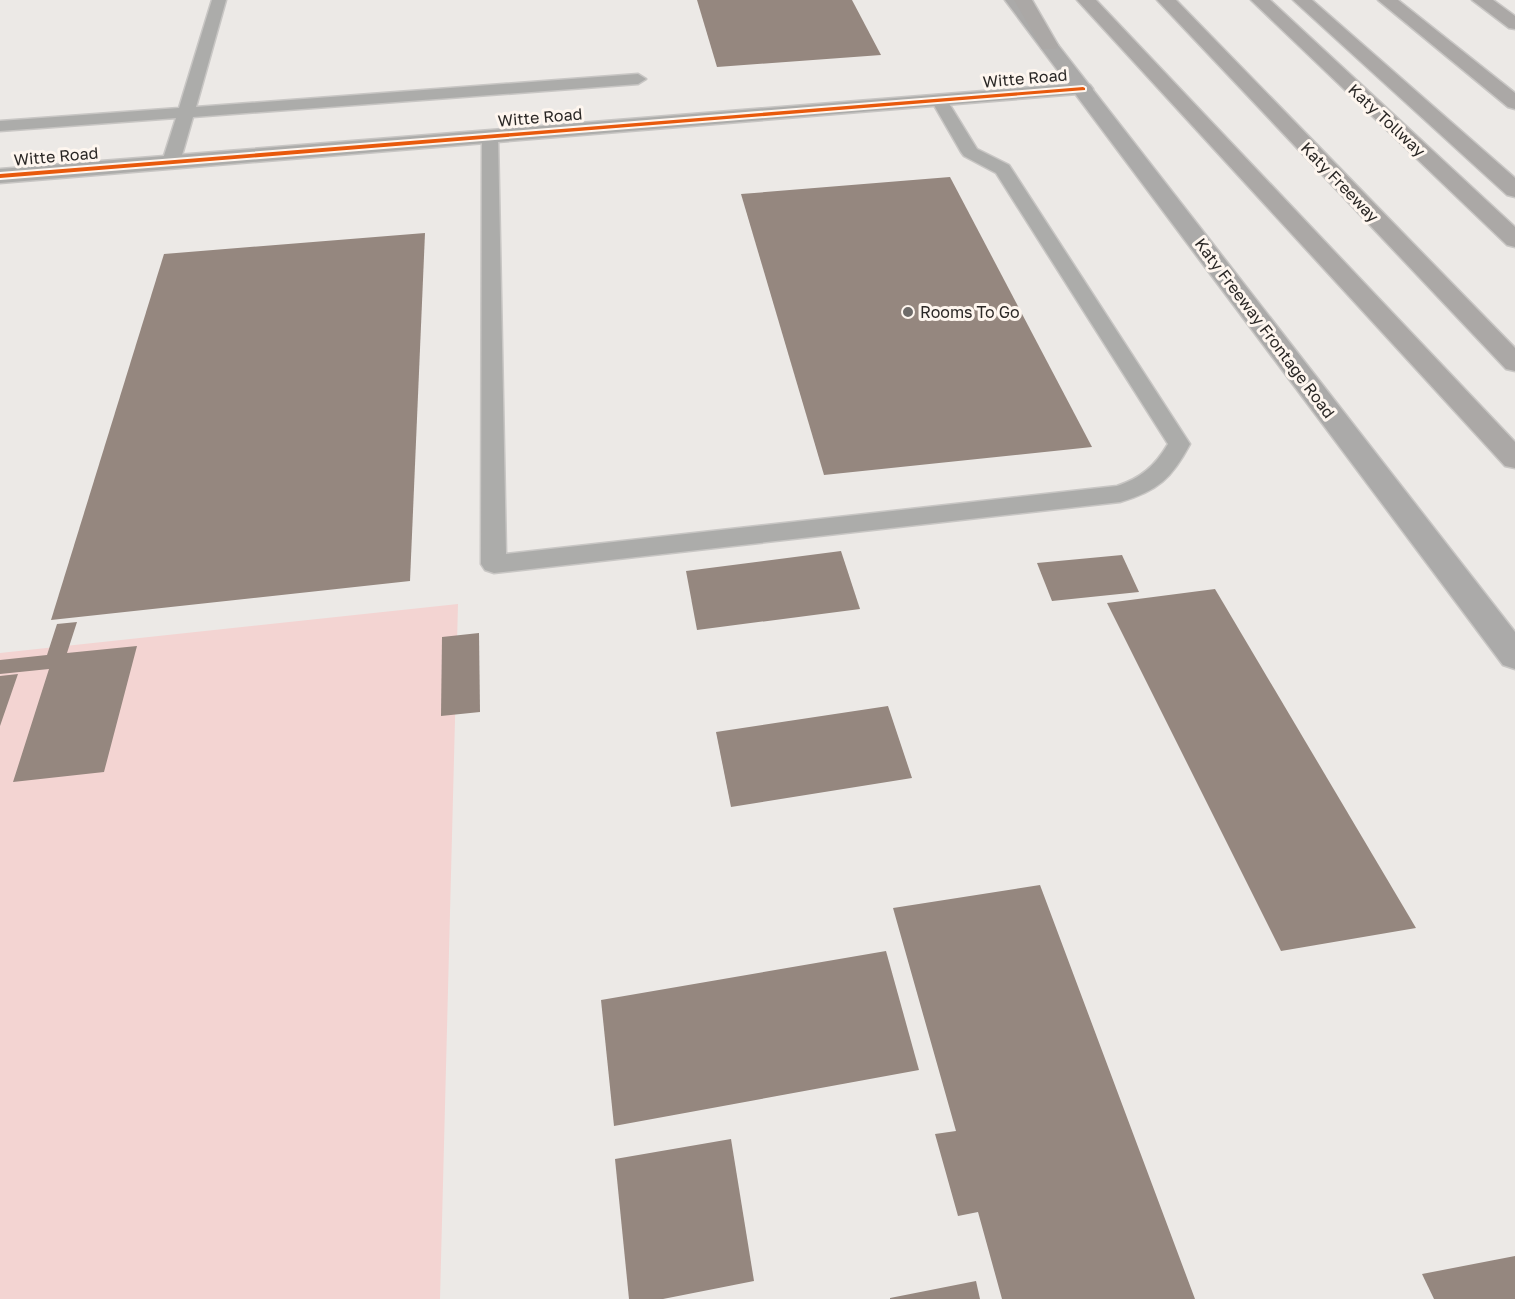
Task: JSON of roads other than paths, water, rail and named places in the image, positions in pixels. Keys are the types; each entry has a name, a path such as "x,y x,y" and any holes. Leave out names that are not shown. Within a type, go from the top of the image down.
{"highway":[{"path":"1023,0 1049,45"},
{"path":"1086,0 1515,459"},
{"name":"Katy Freeway","path":"1166,0 1515,363"},
{"name":"Katy Tollway","path":"1260,0 1515,240"},
{"name":"Katy Tollway","path":"1302,0 1515,190"},
{"path":"1389,0 1515,103"},
{"path":"1481,0 1515,24"}],"main road":[{"name":"Katy Freeway Frontage Road","path":"1014,0 1515,656"}],"street":[{"name":"Witte Road","path":"0,176 1083,89"}],"lane":[{"path":"171,162 219,0"},
{"path":"0,126 638,79"},
{"path":"490,136 494,564 1120,494 1148,484 1165,470 1179,444 1003,169 970,152 939,100"}],"place":[{"name":"Rooms To Go","path":"908,312"}]}
